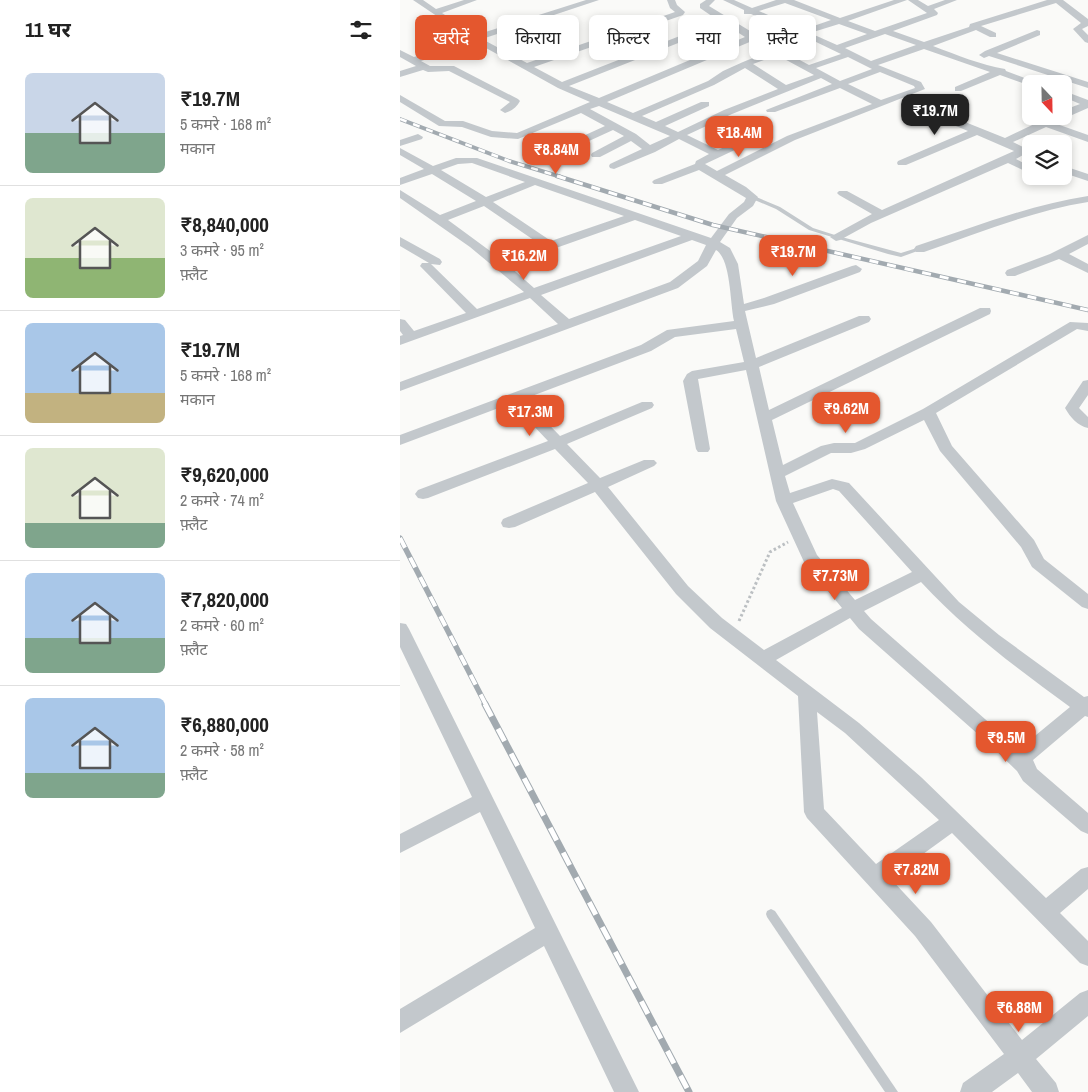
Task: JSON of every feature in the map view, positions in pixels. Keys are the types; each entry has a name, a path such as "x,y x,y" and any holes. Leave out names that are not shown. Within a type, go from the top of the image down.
{"street":[{"path":"434,12 473,0"},
{"path":"551,15 595,0"},
{"path":"526,67 680,13 673,6 672,0"},
{"path":"711,0 704,6 729,15"},
{"path":"727,0 734,15"},
{"path":"739,16 786,0 836,20 924,46 1022,79"},
{"path":"816,27 903,0"},
{"path":"836,48 934,13 912,0"},
{"path":"927,9 953,0"},
{"path":"869,65 974,28 974,25 1057,0 1075,9 1088,23 1077,29 1088,40"},
{"path":"421,1 439,15"},
{"path":"877,8 910,22"},
{"path":"739,22 749,35"},
{"path":"974,28 992,35"},
{"path":"968,62 1037,33"},
{"path":"400,98 443,124 463,124 491,134 518,136 749,39"},
{"path":"717,175 790,138 920,89 918,84 880,70 816,39"},
{"path":"561,86 678,40"},
{"path":"487,45 561,86 713,150 715,155"},
{"path":"988,52 1088,85"},
{"path":"400,53 428,69 451,68 515,101 513,105 505,110"},
{"path":"808,68 849,54"},
{"path":"634,116 711,83 726,73 756,60"},
{"path":"792,60 879,104"},
{"path":"958,89 1020,63"},
{"path":"746,64 785,89"},
{"path":"400,74 424,66"},
{"path":"772,110 880,70"},
{"path":"614,166 728,112 821,75"},
{"path":"1072,97 1088,104"},
{"path":"656,126 705,104"},
{"path":"1072,111 1088,104"},
{"path":"921,108 1022,150"},
{"path":"583,110 632,136 651,150"},
{"path":"1072,114 1088,117"},
{"path":"1005,142 1042,125"},
{"path":"1051,125 1088,139"},
{"path":"561,150 613,126"},
{"path":"902,163 977,131"},
{"path":"596,155 632,136"},
{"path":"400,143 418,137"},
{"path":"658,182 700,166 700,163 752,138"},
{"path":"400,151 484,201 550,246"},
{"path":"836,237 882,214 1022,155"},
{"path":"400,182 456,161 468,159 713,243 726,252 732,264 740,316 784,501 810,558 865,624 995,738 1024,765 1030,775 1088,825"},
{"path":"1008,159 1022,166"},
{"path":"400,387 674,285 703,262 713,243 733,216 748,204 752,198 742,188 700,166"},
{"path":"1072,171 1088,178"},
{"path":"439,219 534,182"},
{"path":"842,193 882,214"},
{"path":"402,196 439,219 499,264 530,294 568,325"},
{"path":"920,249 1021,215 1088,199"},
{"path":"499,264 632,216"},
{"path":"400,323 406,339 692,236"},
{"path":"1011,274 1088,239"},
{"path":"400,241 431,264 475,314"},
{"path":"1058,254 1088,269"},
{"path":"400,440 646,348 672,332 740,316 769,301 856,270"},
{"path":"764,418 985,310"},
{"path":"703,449 690,381 692,377 697,374 751,364 864,319"},
{"path":"777,474 826,449 832,447 853,449 860,446 928,412 1074,325 1088,328"},
{"path":"1088,384 1072,408 1088,424"},
{"path":"514,397 598,485 682,590 732,636 852,728 953,821 1088,956"},
{"path":"424,494 556,443 647,405"},
{"path":"928,412 945,448 1028,544 1038,563 1088,603"},
{"path":"509,523 649,463"},
{"path":"784,501 832,484 844,487 953,606 993,640 1087,707 1024,757 1024,765"},
{"path":"763,659 853,609 923,574"},
{"path":"400,629 627,1092"},
{"path":"807,694 814,812 923,929 1047,1092"},
{"path":"400,844 485,800"},
{"path":"875,877 953,821"},
{"path":"1045,912 1088,876"},
{"path":"400,1022 549,931"},
{"path":"972,1092 1021,1056 1088,1001"}],"lane":[{"path":"752,198 778,208 811,229 836,237 901,255 920,249"},
{"path":"771,914 892,1092"}],"path":[{"path":"732,636 770,552 800,535"}],"railway":[{"path":"400,119 509,161 561,177"},
{"path":"557,176 713,225 1088,310"},
{"path":"400,538 486,705"},
{"path":"485,704 689,1092"}]}
